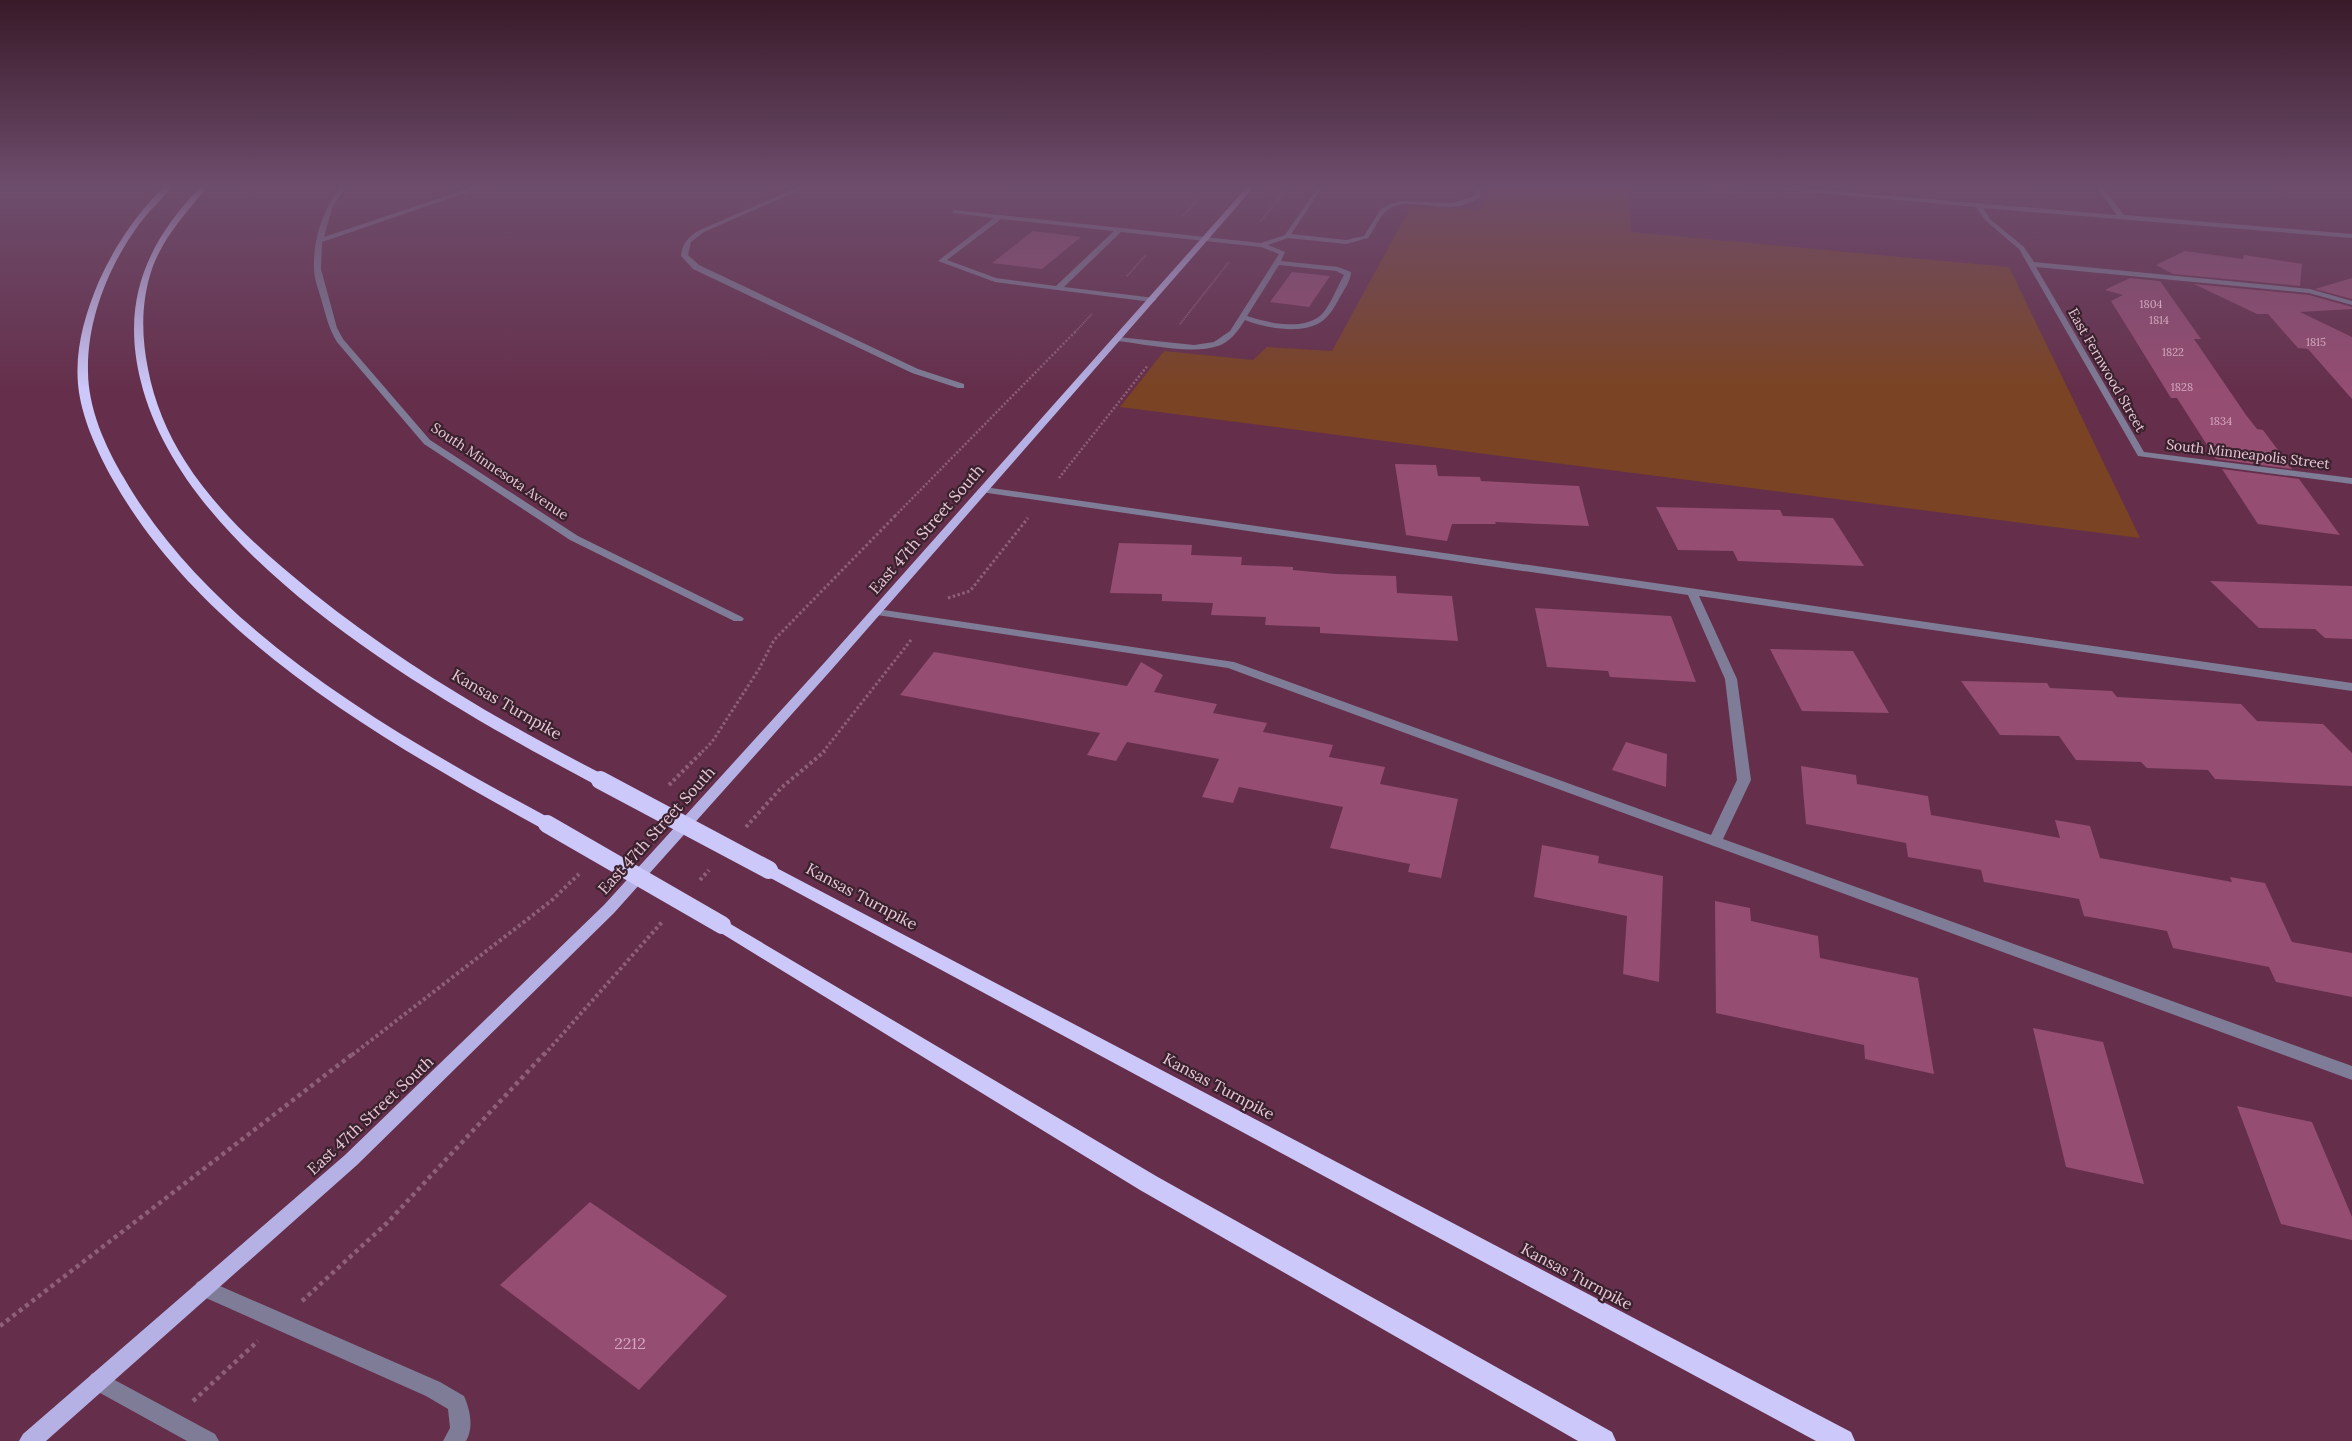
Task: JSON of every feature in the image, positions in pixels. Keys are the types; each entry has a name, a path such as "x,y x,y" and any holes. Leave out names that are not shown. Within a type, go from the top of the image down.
{"highway":[{"path":"116,254 96,299 86,333 83,361 86,399 94,432 109,466 138,512 177,560 228,612 301,672 412,749 722,925 1148,1183 1603,1441"},
{"name":"Kansas Turnpike","path":"153,254 142,285 138,320 138,347 145,383 158,422 185,471 212,507 257,554 337,620 422,679 527,742 1842,1441"}],"main road":[{"name":"East 47th Street South","path":"30,1441 351,1160 608,909 877,612 1192,254"}],"street":[{"name":"South Minnesota Avenue","path":"318,254 317,269 333,328 340,340 427,442 574,538 738,619"},
{"path":"684,254 696,267 915,371 961,386"},
{"path":"951,254 942,261 995,280 1152,300"},
{"path":"1057,289 1094,254"},
{"path":"1118,339 1194,347 1216,344 1232,333 1282,254"},
{"name":"East Fernwood Street","path":"2026,254 2141,454"},
{"path":"1243,317 1257,323 1278,326 1310,324 1324,317 1348,274 1338,269 1278,263"},
{"path":"2032,264 2310,291 2352,303"},
{"name":"South Minneapolis Street","path":"2141,454 2352,480"},
{"path":"984,490 2352,687"},
{"path":"1692,592 1731,679 1744,780 1715,840"},
{"path":"877,612 1230,666 1715,840 2352,1073"},
{"path":"204,1288 433,1390 457,1404 461,1430 454,1441"},
{"path":"98,1381 208,1441"}],"shaded area":[{"path":"1385,254 1871,254 2009,267 2140,538 1120,407 1164,351 1253,360 1267,347 1332,351"}],"building":[{"path":"1003,254 1060,254 1042,269 992,263"},
{"path":"2178,254 2209,254 2243,259 2244,255 2302,264 2300,286 2173,274 2156,265"},
{"path":"1292,272 1330,276 1309,307 1270,302"},
{"path":"2130,278 2160,281 2201,339 2194,339 2246,415 2257,429 2263,430 2292,469 2216,459 2177,398 2171,398 2111,301 2123,295 2105,290"},
{"path":"2352,278 2352,299 2315,289"},
{"path":"2194,284 2309,295 2352,307 2352,309 2300,312 2352,337 2352,399 2308,349 2298,348 2268,314 2257,314"},
{"path":"1395,464 1436,465 1438,476 1480,477 1481,481 1579,486 1589,526 1495,522 1496,524 1452,524 1447,541 1406,535"},
{"path":"2222,469 2299,479 2340,535 2258,524"},
{"path":"1656,507 1780,510 1783,516 1833,518 1864,566 1738,561 1733,551 1678,550"},
{"path":"1119,543 1192,545 1191,555 1242,557 1241,565 1293,567 1293,570 1336,574 1396,576 1397,593 1452,596 1458,641 1320,633 1320,627 1265,625 1266,617 1211,615 1213,603 1162,601 1162,594 1110,593"},
{"path":"2210,581 2352,586 2352,639 2325,638 2315,629 2259,628"},
{"path":"1535,608 1671,616 1696,682 1610,677 1608,671 1547,667"},
{"path":"1770,649 1853,651 1889,713 1802,711"},
{"path":"934,652 1127,686 1141,662 1163,675 1154,692 1217,704 1213,713 1267,723 1263,732 1333,745 1329,757 1385,767 1380,784 1458,799 1441,878 1408,872 1410,864 1330,848 1343,807 1239,787 1233,803 1202,797 1219,759 1127,742 1116,761 1087,755 1100,733 900,695"},
{"path":"1961,681 2047,683 2050,688 2112,691 2117,697 2241,704 2257,721 2323,724 2352,753 2352,786 2215,779 2208,770 2147,768 2141,762 2076,760 2059,736 2000,735"},
{"path":"1626,742 1667,754 1666,787 1612,770"},
{"path":"1801,766 1856,775 1857,784 1928,796 1931,815 2060,838 2055,820 2090,826 2100,858 2232,882 2230,877 2265,883 2292,942 2352,953 2352,997 2276,982 2269,967 2173,948 2167,931 2084,916 2079,899 1984,882 1981,870 1908,857 1906,843 1806,824"},
{"path":"1542,845 1599,856 1598,863 1663,876 1659,982 1623,974 1627,916 1534,897"},
{"path":"1715,901 1750,908 1751,921 1818,936 1820,958 1918,978 1934,1074 1865,1059 1864,1045 1716,1013"},
{"path":"2033,1028 2103,1042 2144,1184 2066,1167"},
{"path":"2237,1106 2312,1122 2352,1217 2352,1240 2281,1224"},
{"path":"590,1202 727,1296 639,1390 500,1285"}]}
